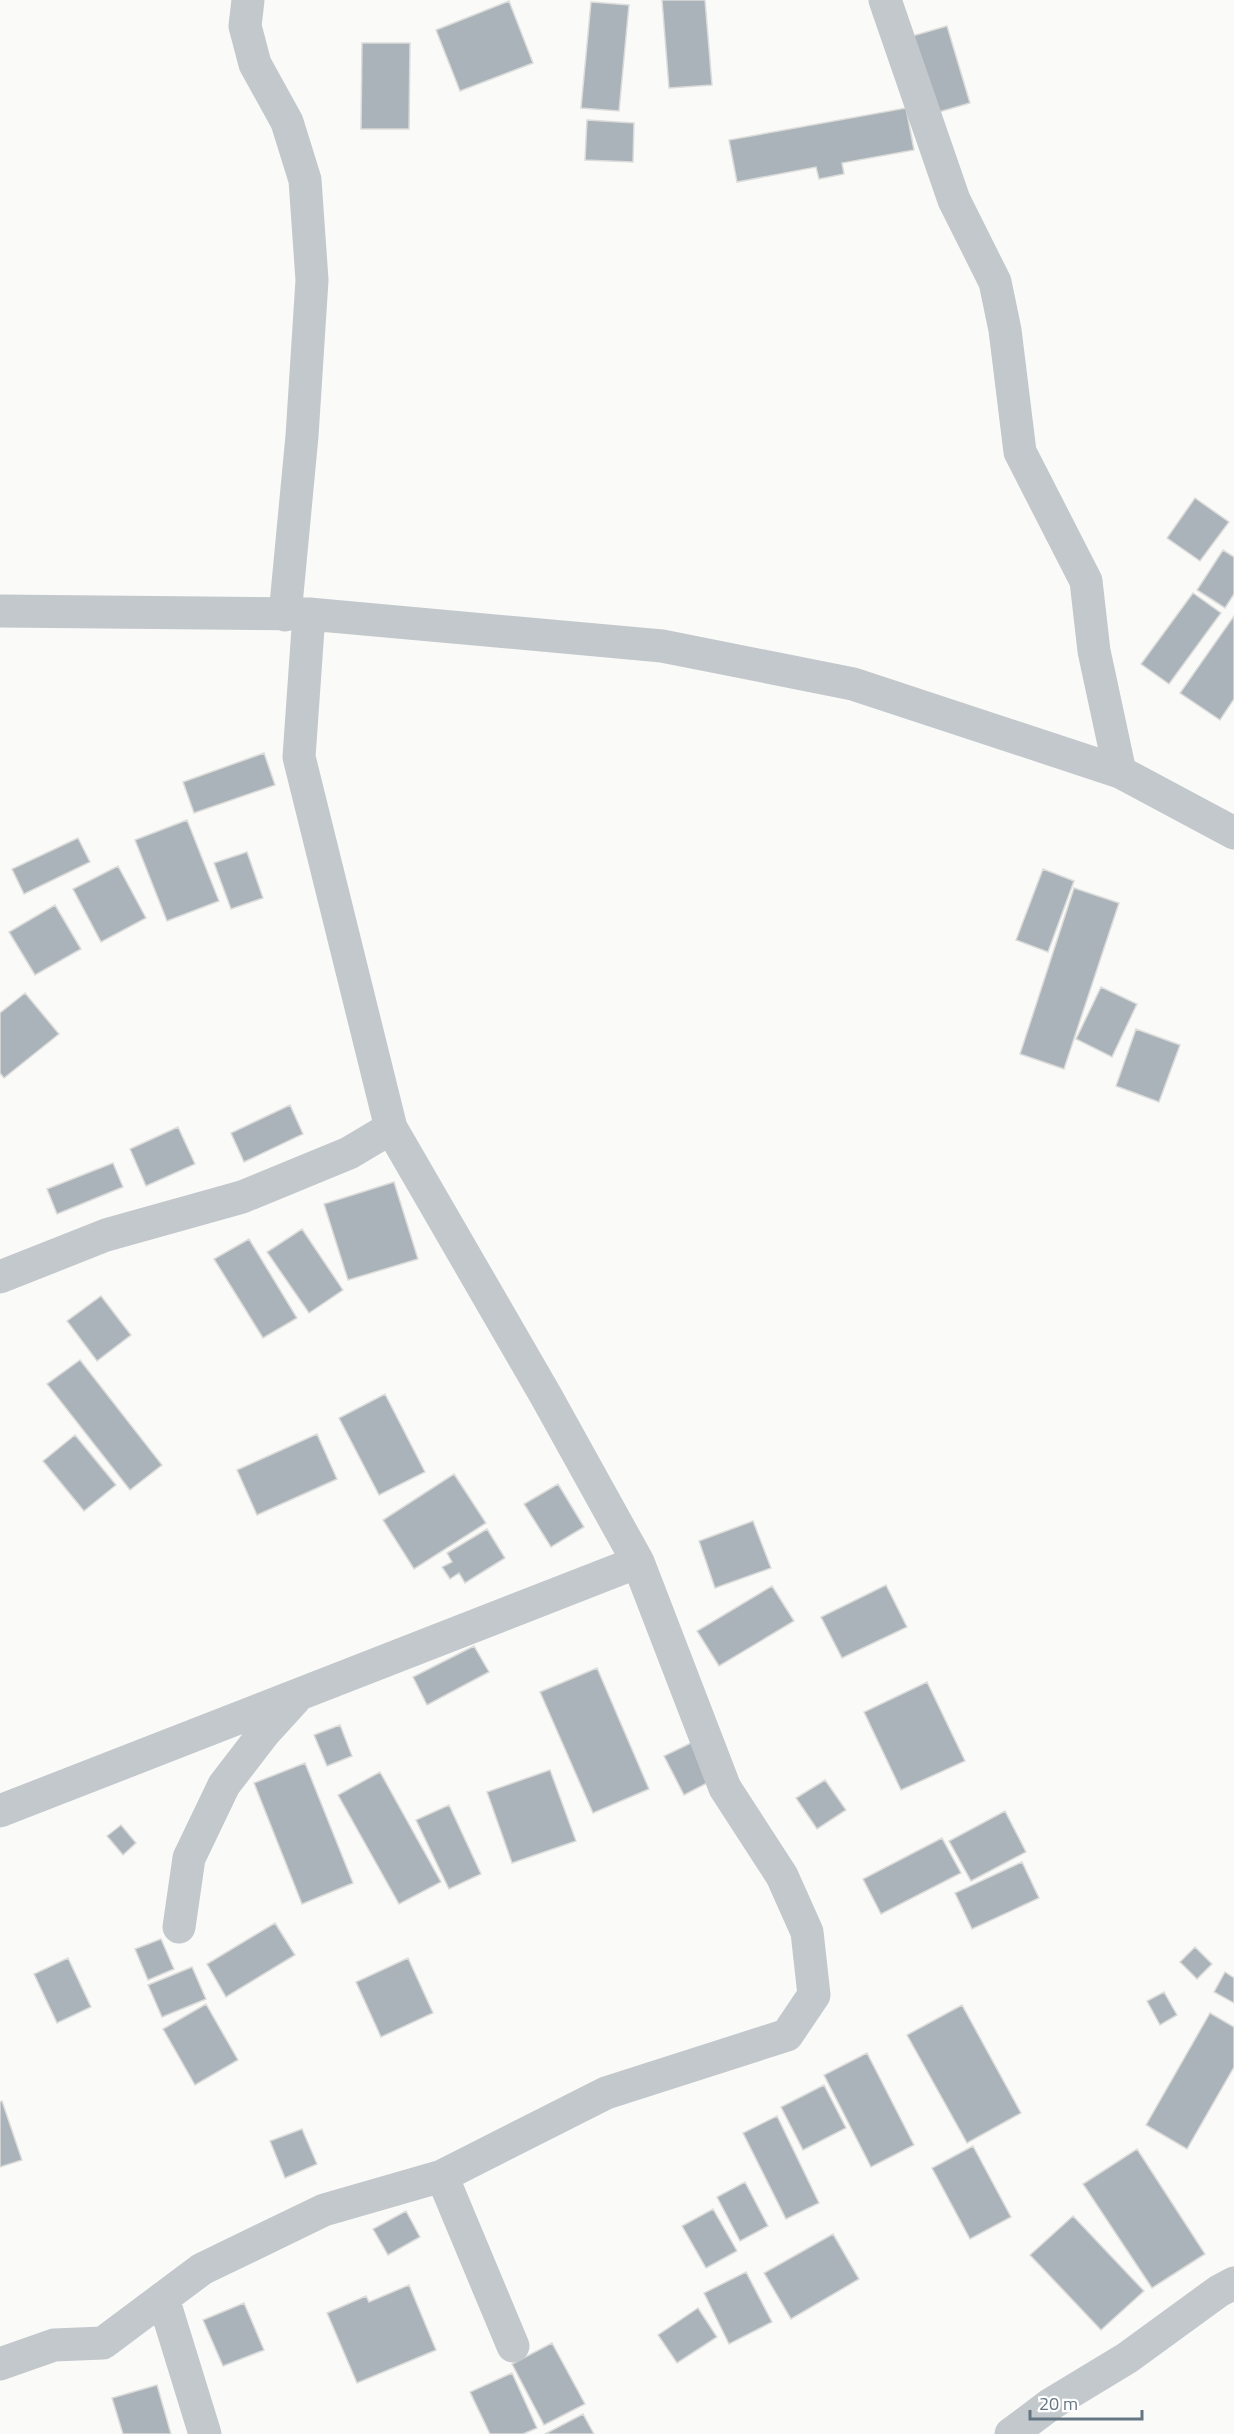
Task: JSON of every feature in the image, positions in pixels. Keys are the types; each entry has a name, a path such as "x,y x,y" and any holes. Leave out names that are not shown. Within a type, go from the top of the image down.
{"street":[{"path":"0,2364 54,2345 103,2343 202,2269 324,2210 442,2176 606,2093 787,2035 814,1995 807,1932 782,1876 725,1788 638,1562 546,1396 391,1128 299,757 297,614 302,436 312,280 305,180 287,122 255,64 246,26 248,0"},
{"path":"885,0 954,200 995,282 1005,330 1020,452 1086,581 1094,651 1120,772"},
{"path":"0,611 297,614 662,646 853,684 1120,772 1234,833"},
{"path":"0,1277 106,1235 242,1197 349,1153 391,1128"},
{"path":"0,1811 638,1562"},
{"path":"179,1928 189,1858 224,1785 264,1733 301,1693"},
{"path":"442,2176 513,2346"},
{"path":"1011,2434 1051,2404 1127,2358 1219,2291 1234,2283"},
{"path":"163,2298 205,2434"}],"building":[{"path":"662,0 705,0 712,85 669,88"},
{"path":"509,1 533,63 460,91 436,30"},
{"path":"591,2 629,5 619,111 581,108"},
{"path":"947,26 970,103 932,114 909,37"},
{"path":"362,43 410,43 409,129 361,129"},
{"path":"906,108 914,150 842,163 844,174 819,179 816,167 737,182 729,140"},
{"path":"587,120 634,123 633,162 585,160"},
{"path":"1195,498 1229,522 1200,561 1167,538"},
{"path":"1223,550 1234,557 1234,594 1225,608 1197,590"},
{"path":"1193,593 1221,613 1169,684 1141,664"},
{"path":"1234,616 1234,699 1220,720 1180,693"},
{"path":"264,753 275,785 194,813 183,782"},
{"path":"187,820 219,901 167,921 135,840"},
{"path":"78,838 90,862 24,894 12,869"},
{"path":"247,852 263,898 231,909 214,863"},
{"path":"118,866 146,918 101,942 73,889"},
{"path":"1043,869 1074,881 1048,952 1016,940"},
{"path":"1074,888 1119,903 1064,1069 1020,1054"},
{"path":"55,905 81,949 35,975 9,932"},
{"path":"1101,987 1137,1004 1112,1057 1076,1039"},
{"path":"25,993 59,1034 4,1078 0,1073 0,1013"},
{"path":"1136,1029 1180,1045 1159,1102 1116,1086"},
{"path":"290,1105 303,1134 244,1162 231,1133"},
{"path":"178,1127 195,1164 146,1186 130,1149"},
{"path":"113,1163 123,1187 57,1214 47,1189"},
{"path":"394,1182 418,1259 348,1280 324,1204"},
{"path":"302,1229 343,1290 309,1313 267,1252"},
{"path":"249,1239 297,1318 263,1338 214,1259"},
{"path":"101,1296 131,1335 97,1361 67,1321"},
{"path":"80,1360 162,1465 130,1490 47,1384"},
{"path":"385,1394 425,1472 379,1495 339,1418"},
{"path":"317,1434 337,1479 257,1515 237,1470"},
{"path":"75,1435 116,1485 84,1511 43,1461"},
{"path":"454,1474 486,1523 414,1569 383,1520"},
{"path":"558,1484 584,1527 551,1547 524,1504"},
{"path":"753,1521 771,1568 715,1588 699,1541"},
{"path":"487,1529 505,1558 465,1583 459,1573 450,1579 442,1567 452,1562 447,1553"},
{"path":"886,1585 907,1627 842,1658 821,1617"},
{"path":"772,1586 794,1621 719,1666 697,1631"},
{"path":"474,1646 489,1672 427,1705 413,1677"},
{"path":"597,1668 649,1789 593,1813 540,1692"},
{"path":"927,1682 965,1761 901,1790 864,1712"},
{"path":"340,1725 352,1756 327,1766 314,1735"},
{"path":"693,1742 713,1780 684,1795 664,1756"},
{"path":"305,1763 353,1883 302,1904 254,1783"},
{"path":"550,1770 576,1841 512,1863 487,1792"},
{"path":"380,1772 441,1882 399,1904 338,1795"},
{"path":"825,1780 846,1810 817,1829 796,1798"},
{"path":"449,1805 481,1874 449,1889 416,1820"},
{"path":"1005,1811 1026,1852 971,1881 949,1841"},
{"path":"121,1825 136,1843 123,1855 107,1836"},
{"path":"942,1838 961,1873 881,1914 863,1879"},
{"path":"1022,1862 1039,1898 972,1929 955,1893"},
{"path":"275,1923 295,1955 226,1997 207,1964"},
{"path":"161,1939 174,1969 148,1980 135,1949"},
{"path":"1195,1947 1212,1964 1197,1979 1180,1962"},
{"path":"68,1958 91,2007 57,2023 34,1974"},
{"path":"408,1958 433,2013 381,2037 356,1982"},
{"path":"192,1967 206,1999 162,2017 148,1985"},
{"path":"1225,1972 1234,1978 1234,2003 1214,1992"},
{"path":"1164,1992 1177,2015 1160,2025 1147,2001"},
{"path":"206,2004 238,2060 195,2085 163,2029"},
{"path":"962,2005 1021,2113 967,2143 907,2035"},
{"path":"1210,2013 1234,2027 1234,2067 1187,2149 1146,2125"},
{"path":"867,2053 914,2145 871,2167 824,2075"},
{"path":"824,2085 846,2128 803,2150 781,2107"},
{"path":"2,2101 22,2160 0,2167 0,2102"},
{"path":"777,2116 819,2203 786,2219 743,2133"},
{"path":"302,2129 317,2164 285,2178 270,2141"},
{"path":"973,2146 1011,2217 970,2239 932,2168"},
{"path":"1137,2149 1205,2254 1152,2288 1083,2184"},
{"path":"745,2182 768,2226 740,2241 717,2197"},
{"path":"713,2209 737,2251 706,2268 682,2226"},
{"path":"406,2211 420,2237 388,2255 373,2229"},
{"path":"1073,2216 1144,2291 1101,2330 1030,2255"},
{"path":"833,2234 859,2279 791,2319 764,2273"},
{"path":"746,2272 772,2322 729,2344 704,2293"},
{"path":"409,2285 436,2350 357,2383 327,2313 366,2296 369,2302"},
{"path":"244,2303 264,2350 223,2366 203,2320"},
{"path":"698,2308 717,2337 677,2363 658,2335"},
{"path":"552,2343 585,2404 544,2425 512,2364"},
{"path":"512,2373 537,2428 523,2434 490,2434 470,2392"},
{"path":"157,2385 171,2434 123,2434 112,2398"},
{"path":"583,2414 594,2434 545,2434"}]}
